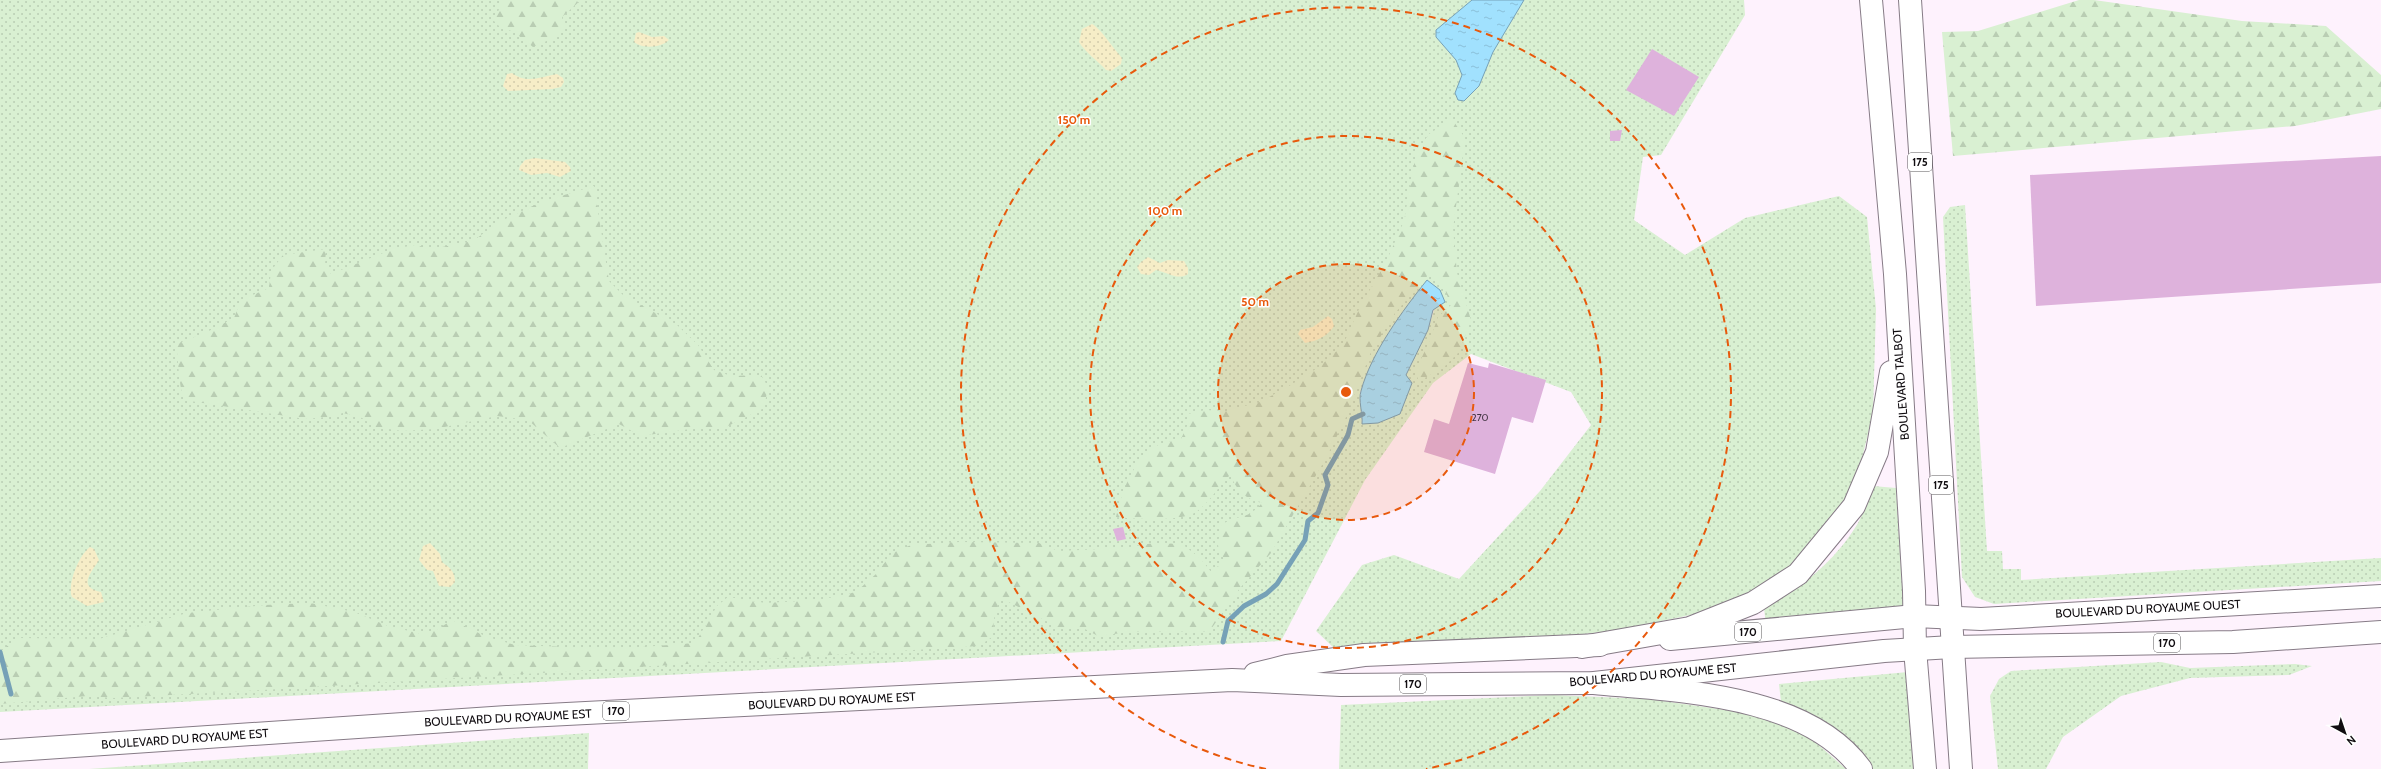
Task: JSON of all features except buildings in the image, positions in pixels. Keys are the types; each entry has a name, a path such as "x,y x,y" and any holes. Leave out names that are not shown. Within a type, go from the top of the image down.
{"main road":[{"name":"BOULEVARD TALBOT","path":"1871,0 1895,297 1915,616 1915,649 1925,769"},
{"name":"175","path":"1910,0 1961,769"},
{"path":"1582,647 1690,628 1753,603 1798,574 1854,506 1877,452 1890,383 1895,297"},
{"name":"BOULEVARD DU ROYAUME OUEST","path":"1915,616 1982,619 2381,596"},
{"name":"BOULEVARD DU ROYAUME EST","path":"1232,680 1287,666 1364,655 1582,647 1915,616"},
{"name":"170","path":"1952,647 2233,642 2381,632"},
{"name":"BOULEVARD DU ROYAUME EST","path":"0,751 507,717 1232,680 1341,685 1594,683 1915,649 1952,647"},
{"path":"1594,683 1702,694 1760,705 1803,722 1836,744 1861,769"}],"green space":[{"path":"0,0 1744,0 1745,15 1661,155 1643,157 1634,220 1685,255 1745,218 1839,196 1867,217 1876,309 1873,413 1859,471 1839,515 1813,549 1771,582 1740,600 1700,613 1619,630 1540,639 1336,650 1316,631 1362,565 1394,555 1459,579 1540,491 1591,425 1571,392 1471,354 1433,383 1365,480 1281,641 0,712","holes":["1427,280 1440,290 1428,330 1406,375 1362,424 1360,392"]},
{"path":"502,0 581,0 562,17 564,27 560,35 533,47 514,32 500,27 492,19 498,12"},
{"path":"2079,0 2094,0 2242,21 2326,26 2381,75 2381,109 2295,126 1953,156 1942,32 1978,31"},
{"path":"1452,119 1465,138 1453,229 1457,273 1471,320 1459,352 1443,368 1419,381 1415,372 1429,342 1438,317 1451,305 1444,288 1429,274 1395,313 1371,352 1344,422 1326,458 1271,553 1240,588 1209,632 1130,632 1098,636 1083,628 1058,627 1001,598 995,612 992,637 979,646 245,691 114,698 87,696 0,704 0,652 17,638 99,639 187,613 265,605 310,603 354,612 388,626 422,634 438,629 452,620 487,637 515,645 616,649 695,643 717,606 728,597 765,603 820,600 856,592 876,574 892,553 911,545 960,542 1039,543 1058,551 1124,548 1154,543 1182,544 1200,558 1212,573 1224,559 1218,547 1220,526 1226,522 1251,513 1262,503 1245,496 1236,486 1230,475 1205,504 1196,512 1189,515 1169,519 1116,517 1122,496 1131,474 1137,464 1153,448 1165,442 1181,439 1187,426 1188,414 1205,410 1226,411 1260,402 1286,388 1319,367 1343,345 1360,307 1387,260 1404,221 1416,153 1429,134"},
{"path":"594,186 609,281 623,295 677,325 698,345 714,370 731,376 761,375 768,387 764,408 726,427 697,428 641,436 619,424 560,448 528,420 497,416 435,429 402,431 375,427 362,418 343,413 327,417 305,419 184,400 176,344 205,333 234,318 241,300 269,288 271,271 283,255 326,249 325,264 331,274 393,249 415,245 432,249 473,241 499,222 541,202"},
{"path":"1965,205 1987,551 2002,551 2003,569 2021,569 2021,580 2381,558 2381,581 1994,604 1975,597 1962,577 1943,217 1950,207"},
{"path":"1873,486 1896,488 1904,617 1766,625 1764,608 1778,601 1804,583 1840,549 1858,523"},
{"path":"2161,662 2190,668 2295,664 2312,666 2289,675 2190,678 2121,696 2063,737 2046,769 1998,769 1990,696 1999,679 2011,671"},
{"path":"1908,672 1914,769 1871,769 1781,702 1779,684"},
{"path":"1553,695 1649,699 1747,713 1803,731 1846,769 1339,769 1341,705"},
{"path":"589,733 588,769 89,769"}],"sand":[{"path":"1092,24 1096,26 1122,58 1121,64 1111,71 1106,70 1079,42 1082,29"},
{"path":"639,32 652,37 664,36 669,40 666,43 657,46 642,46 634,42 636,33"},
{"path":"512,73 528,79 557,74 563,78 564,82 561,87 552,89 508,91 503,86 507,74"},
{"path":"535,158 565,162 570,167 571,171 560,177 547,173 531,175 519,170 520,166 525,160"},
{"path":"1148,257 1160,263 1168,260 1184,261 1188,268 1188,274 1180,277 1156,270 1149,275 1141,274 1137,267"},
{"path":"1328,316 1332,319 1334,326 1332,330 1322,338 1305,343 1298,334 1300,330 1313,327"},
{"path":"430,543 440,554 442,562 453,572 455,582 450,587 439,586 433,571 427,570 419,560 423,546"},
{"path":"90,547 94,549 99,560 88,579 89,587 101,592 104,602 87,606 72,597 71,585 78,563"}],"water":[{"path":"1472,0 1524,0 1493,52 1479,86 1464,101 1458,100 1455,93 1462,75 1456,60 1436,37 1436,30"},
{"path":"1427,280 1440,290 1445,302 1433,310 1428,330 1406,375 1412,383 1400,414 1378,423 1362,424 1360,395 1372,362 1398,318"}],"waterway":[{"path":"1223,642 1228,621 1244,606 1266,594 1277,584 1305,540 1308,521 1318,513 1328,485 1325,475 1348,435 1352,419 1363,414"},
{"path":"0,652 11,694"}]}
